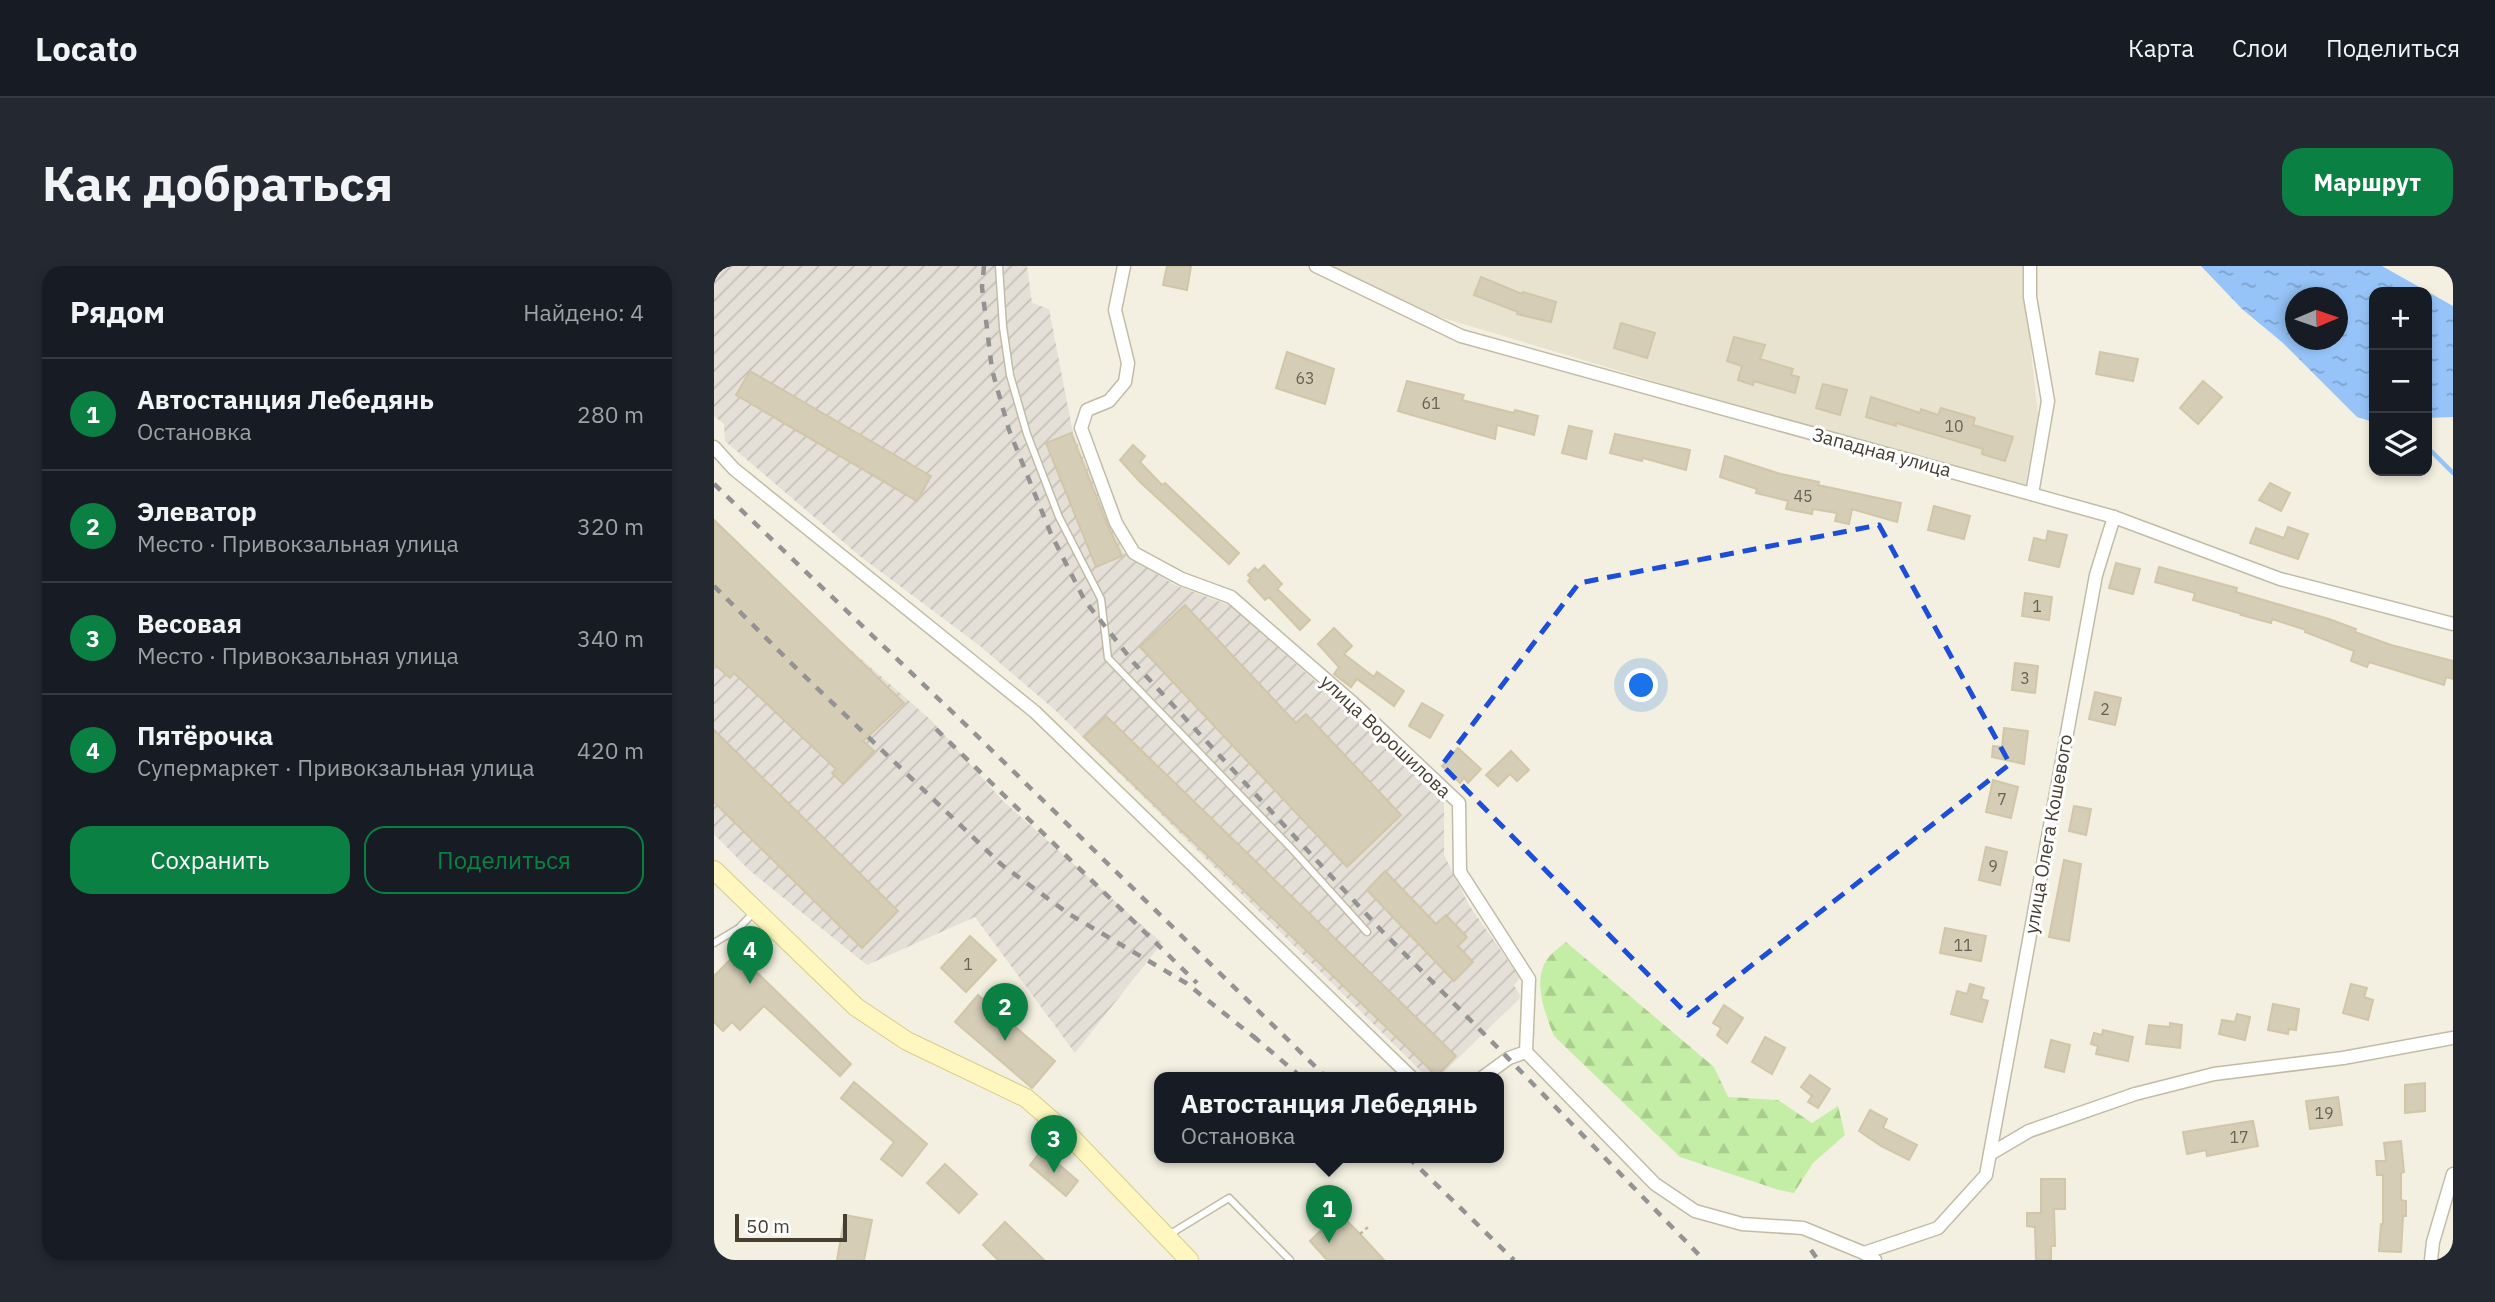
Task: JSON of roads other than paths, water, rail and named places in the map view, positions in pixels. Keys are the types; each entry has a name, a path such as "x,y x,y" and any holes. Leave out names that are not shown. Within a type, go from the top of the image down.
{"main road":[{"path":"714,870 856,1007 880,1025 907,1041 1026,1098 1071,1137 1189,1260"}],"street":[{"name":"улица Ворошилова","path":"1124,266 1115,310 1128,363 1125,382 1109,401 1087,410 1081,428 1116,523 1134,554 1182,579 1231,597 1353,703 1459,803 1460,872 1529,979 1526,1052"},
{"name":"Западная улица","path":"1316,266 1461,336 2114,517 2280,579 2453,624"},
{"path":"2030,266 2030,297 2048,401 2032,494"},
{"path":"714,447 734,469 1035,712 1406,1072"},
{"name":"улица Олега Кошевого","path":"1870,1256 1938,1228 1986,1175 2096,575 2114,517"},
{"path":"1990,1154 2029,1131 2148,1090 2214,1074 2343,1058 2453,1038"},
{"path":"1490,1072 1509,1058 1526,1052 1655,1184 1695,1211 1742,1224 1803,1228 1870,1256"},
{"path":"2431,1260 2433,1242 2453,1174"}],"lane":[{"path":"999,266 1003,327 1010,375 1027,434 1059,517 1101,599 1108,659 1292,849 1367,932"},
{"path":"714,943 739,928 756,910"},
{"path":"1167,1236 1228,1198 1290,1260"}],"water":[{"path":"2201,266 2382,266 2419,287 2369,287 2369,421 2357,417 2290,350 2348,350 2348,287 2285,287 2285,345 2242,309"},
{"path":"2432,294 2453,306 2453,417 2432,418"}],"waterway":[{"path":"2432,452 2453,473"}],"railway":[{"path":"984,266 982,287 992,370 1009,430 1051,534 1085,601 1134,663 1381,930 1704,1260"},
{"path":"714,484 969,728 1321,1072"},
{"path":"714,586 1002,865 1069,914 1186,983 1259,1041"},
{"path":"936,729 1197,983"},
{"path":"1253,1036 1295,1072"},
{"path":"1414,1163 1514,1260"},
{"path":"1811,1250 1818,1260"}],"place":[{"name":"Пятёрочка","path":"750,984"},
{"name":"Элеватор","path":"1005,1041"},
{"name":"Весовая","path":"1054,1173"},
{"name":"Автостанция Лебедянь","path":"1329,1243"}]}
